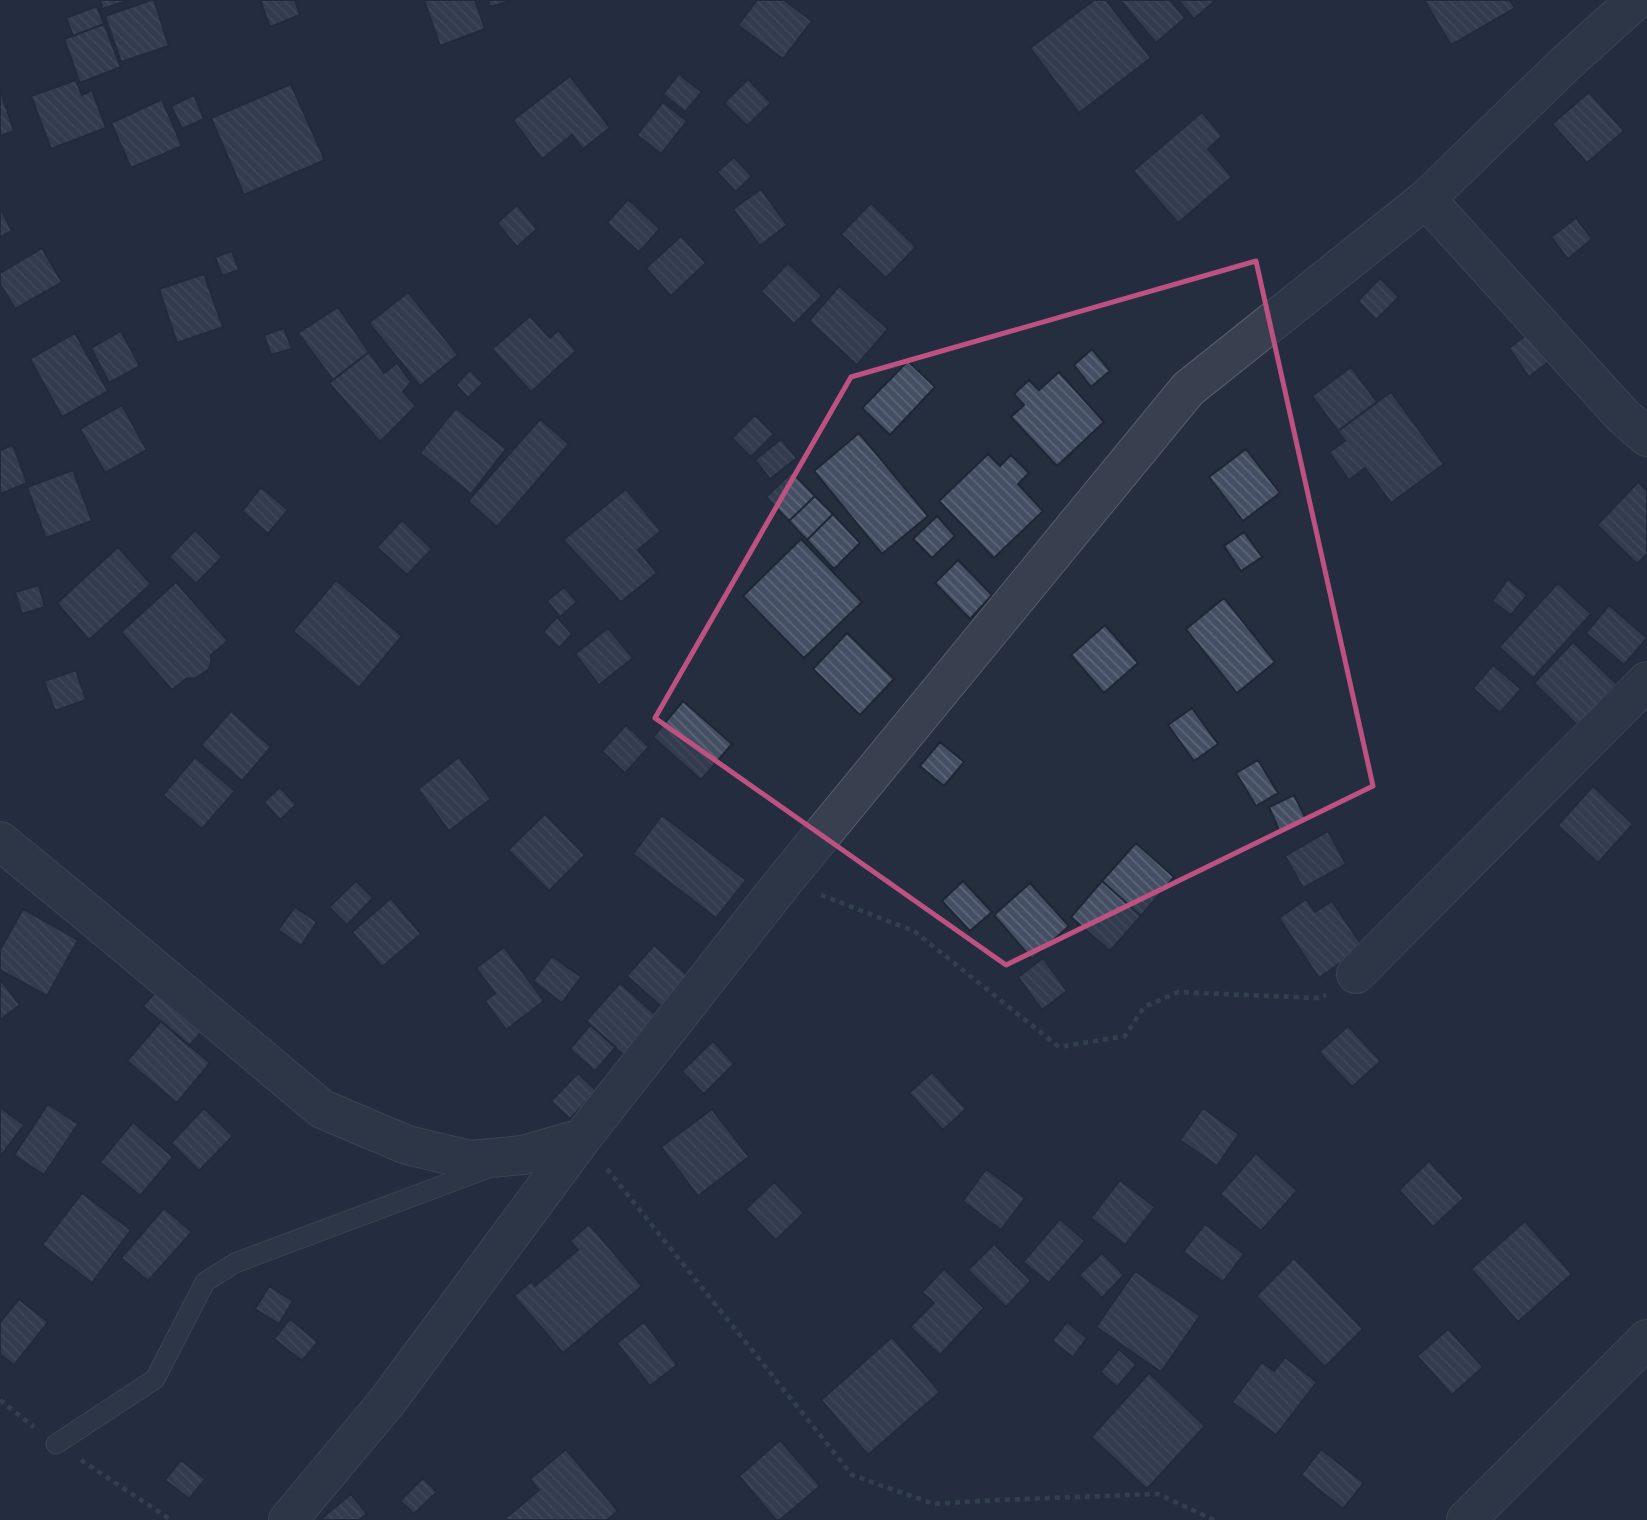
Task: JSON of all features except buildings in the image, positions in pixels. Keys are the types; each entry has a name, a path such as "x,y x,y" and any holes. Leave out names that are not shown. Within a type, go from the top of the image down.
{"street":[{"path":"288,1520 386,1403 582,1138 784,881 1188,389 1426,199 1565,64 1636,0"},
{"path":"1426,199 1623,416 1647,437"},
{"path":"1356,974 1647,681"},
{"path":"0,841 322,1109 407,1145 470,1160 523,1155 582,1138"},
{"path":"1466,1520 1647,1339"}],"lane":[{"path":"56,1444 155,1379 205,1282 235,1262 523,1155"}],"path":[{"path":"784,881 914,931 1059,1047 1125,1036 1144,1007 1178,992 1316,998 1348,990 1356,974"},
{"path":"582,1138 852,1475 934,1504 1158,1494 1214,1520"}],"highlighted area":[{"path":"1256,261 1373,786 1006,965 655,718 851,377"}]}
